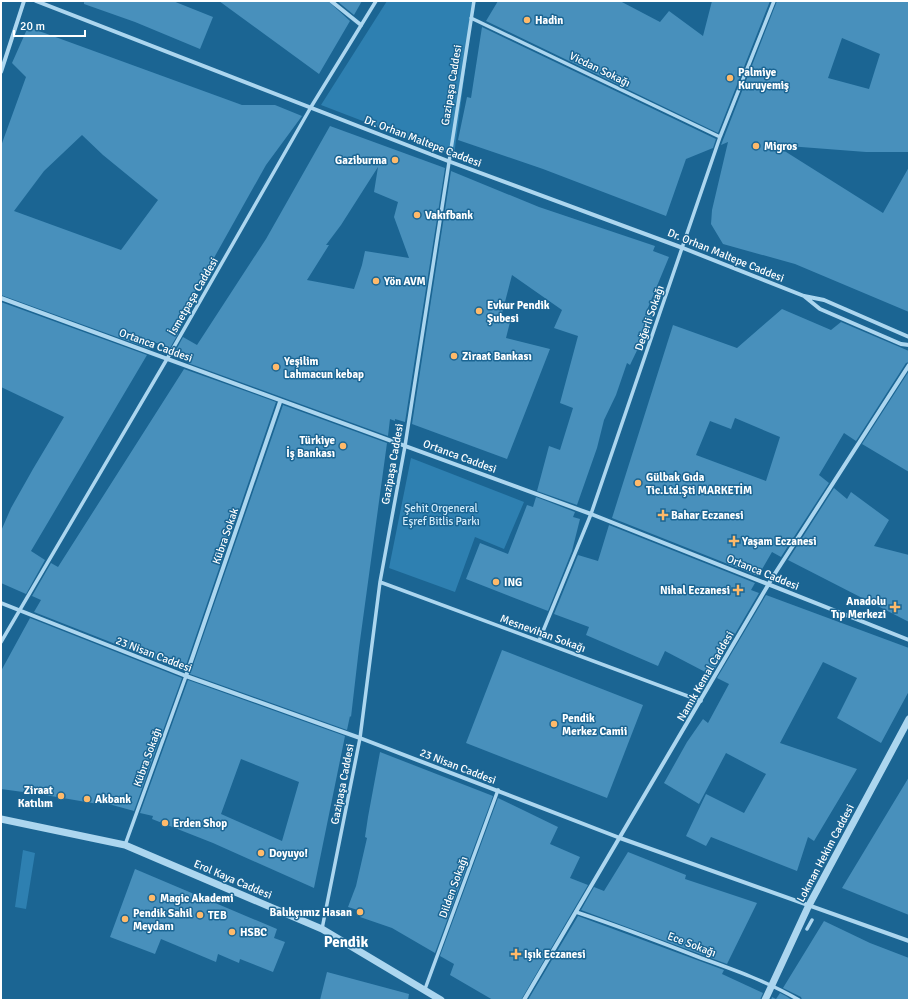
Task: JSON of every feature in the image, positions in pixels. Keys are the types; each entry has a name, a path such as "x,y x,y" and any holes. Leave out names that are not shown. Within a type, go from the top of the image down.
{"street":[{"path":"1,72 24,1"},
{"name":"Dr. Orhan Maltepe Caddesi","path":"36,1 448,161 683,248 804,296"},
{"path":"330,1 361,25"},
{"name":"İsmetpaşa Caddesi","path":"1,642 167,359 311,107 376,1"},
{"name":"Gazipaşa Caddesi","path":"322,930 360,738 380,582 405,446 474,1"},
{"name":"Değerli Sokağı","path":"539,641 591,514 720,137 774,1"},
{"name":"Vicdan Sokağı","path":"471,18 720,137"},
{"path":"804,296 824,300 909,337"},
{"path":"804,296 820,309 901,344 909,345"},
{"name":"Ortanca Caddesi","path":"1,298 280,402 591,514 909,640"},
{"name":"Namık Kemal Caddesi","path":"524,1000 769,584 909,365"},
{"name":"Kübra Sokak","path":"186,676 280,402"},
{"name":"Mesnevihan Sokağı","path":"380,582 701,701"},
{"name":"23 Nisan Caddesi","path":"1,603 186,676 360,738 620,838 808,907 909,942"},
{"name":"Kübra Sokağı","path":"125,845 186,676"},
{"name":"Lokman Hekim Caddesi","path":"765,1000 808,907 909,719"},
{"name":"Dilden Sokağı","path":"425,989 498,790"},
{"name":"Erol Kaya Caddesi","path":"1,819 125,845 322,930 425,989 441,1000"},
{"name":"Ece Sokağı","path":"576,912 636,932 772,985 799,1000"},
{"path":"807,929 812,920"}],"green space":[{"path":"387,1 474,1 454,156 321,105"},
{"name":"Şehit Orgeneral Eşref Bitlis Parkı","path":"411,458 524,502 504,549 475,537 455,592 389,568"},
{"path":"23,850 35,853 26,909 15,907"}],"building":[{"path":"84,1 173,1 213,17 200,49 135,22 84,4"},
{"path":"219,1 328,1 350,21 319,74"},
{"path":"337,1 362,1 354,15"},
{"path":"498,1 620,1 660,22 669,11 703,36 712,1 770,1 718,133 486,21"},
{"path":"777,1 909,1 909,152 866,152 775,145 883,213 909,167 909,312 795,264 723,244 711,224 712,210 728,142 721,145","holes":["842,38 880,54 869,89 828,78"]},
{"path":"28,27 242,105 275,105 302,116 266,165 173,331 178,334 170,348 154,342 150,349 1,295 1,146 26,77 12,63","holes":["82,135 103,155 158,200 121,250 14,211 44,171"]},
{"path":"482,27 716,139 713,148 686,159 666,216 543,169 458,140 467,97 471,98"},
{"path":"330,126 445,168 405,422 390,419 388,436 188,363 192,356 176,350 183,337 197,345 266,239","holes":["378,167 374,192 398,202 394,217 409,258 365,251 354,289 307,280 329,245 326,245 341,225"]},
{"path":"451,171 539,207 655,246 653,251 669,257 645,315 653,317 630,365 627,363 616,395 604,420 597,448 577,505 537,491 549,446 560,450 573,408 560,403 578,336 554,328 562,310 512,275 501,317 510,322 506,338 550,349 507,459 412,424"},
{"path":"1,302 147,355 31,551 45,560 26,594 1,583 1,531 11,508 64,417 1,387"},
{"path":"782,309 831,330 841,322 909,351 909,362 906,363 856,441 844,433 819,475 829,483 781,557 772,552 758,576 612,518 673,325 737,348","holes":["735,418 780,437 766,481 696,455 710,421 731,429"]},
{"path":"184,369 276,402 184,671 34,612 41,600 32,596 51,563 58,567"},
{"path":"909,371 909,472 862,444"},
{"path":"283,405 387,443 351,717 350,716 347,730 190,674"},
{"path":"834,488 847,499 851,492 889,520 874,546 909,555 909,622 788,560"},
{"path":"536,497 575,512 573,517 580,519 572,551 548,611 466,579 480,543 508,554 527,505 533,507"},
{"path":"609,525 755,583 751,590 759,593 711,675 665,651 658,666 586,635 589,627 554,614 578,555 598,561"},
{"path":"766,595 909,648 909,691 881,743 837,718 857,678 823,662 780,743 857,769 814,841 808,837 797,871 711,837 706,846 686,836 706,794 744,813 766,774 726,753 699,804 664,783 687,742 703,719 708,723 729,684 717,678"},
{"path":"30,618 182,678 134,811 98,801 98,804 1,789 1,671"},
{"name":"Pendik Merkez Camii","path":"502,650 643,705 607,798 466,743"},
{"path":"188,680 345,736 314,888 213,843 152,819 153,816 140,813","holes":["241,759 299,782 282,841 221,814"]},
{"path":"380,752 493,796 435,953 392,928 360,917 361,911 348,907 356,886 367,838 365,837 368,817"},
{"path":"909,777 909,915 842,888"},
{"path":"498,798 558,827 550,844 580,857 570,878 588,885 521,1000 493,1000 450,975 454,964 440,956"},
{"path":"628,852 686,875 685,879 757,903 727,964 581,910 594,887 604,891"},
{"path":"135,869 277,929 274,938 285,942 273,972 240,959 239,963 218,954 216,962 161,939 155,954 110,937"},
{"path":"578,916 724,970 722,974 763,993 760,1000 528,1000"},
{"path":"824,921 870,943 909,958 909,1000 802,1000 801,997 783,988"},
{"path":"327,972 409,994 408,1000 320,1000"},
{"path":"780,993 792,1000 771,1000 772,997 776,999"}],"place":[{"name":"Hadin","path":"527,20"},
{"name":"Palmiye Kuruyemiş","path":"730,78"},
{"name":"Migros","path":"756,146"},
{"name":"Gaziburma","path":"395,160"},
{"name":"Vakıfbank","path":"417,215"},
{"name":"Yön AVM","path":"376,281"},
{"name":"Evkur Pendik Şubesi","path":"479,311"},
{"name":"Ziraat Bankası","path":"454,356"},
{"name":"Yeşilim Lahmacun kebap","path":"276,367"},
{"name":"Türkiye İş Bankası","path":"343,446"},
{"name":"Gülbak Gıda Tic.Ltd.Şti MARKETİM","path":"638,483"},
{"name":"Bahar Eczanesi","path":"663,515"},
{"name":"Yaşam Eczanesi","path":"734,541"},
{"name":"ING","path":"496,582"},
{"name":"Nihal Eczanesi","path":"738,590"},
{"name":"Anadolu Tıp Merkezi","path":"895,607"},
{"name":"Pendik Merkez Camii","path":"554,724"},
{"name":"Ziraat Katılım","path":"61,796"},
{"name":"Akbank","path":"87,799"},
{"name":"Erden Shop","path":"165,823"},
{"name":"Doyuyo!","path":"261,853"},
{"name":"Magic Akademi","path":"152,898"},
{"name":"Balıkçımız Hasan","path":"360,912"},
{"name":"TEB","path":"200,915"},
{"name":"Pendik Sahil Meydanı","path":"125,919"},
{"name":"HSBC","path":"232,932"},
{"name":"Işık Eczanesi","path":"516,954"}],"district":[{"name":"Pendik","path":"346,942"}]}
